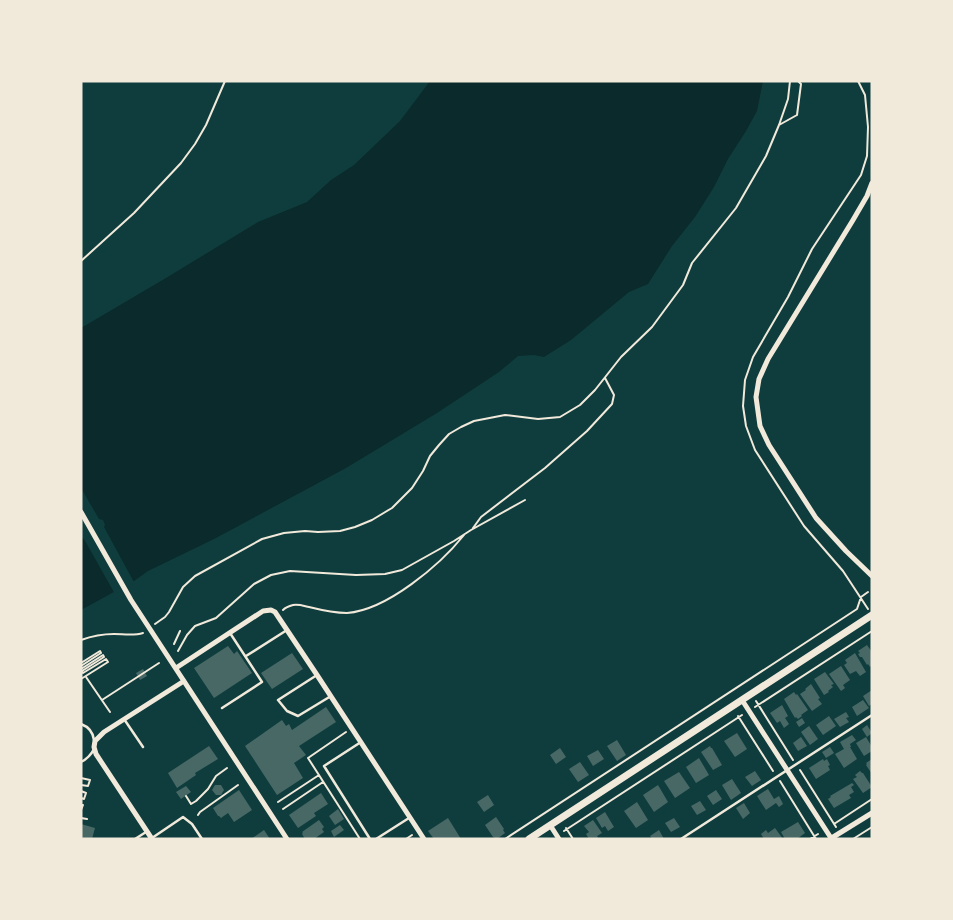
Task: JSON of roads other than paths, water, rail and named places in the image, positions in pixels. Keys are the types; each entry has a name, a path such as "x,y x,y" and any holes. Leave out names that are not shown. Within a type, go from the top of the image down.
{"main road":[{"path":"529,839 872,615"}],"street":[{"path":"872,183 853,220 768,359 759,379 756,397 760,426 769,445 816,518 846,552 872,576"},
{"path":"81,512 131,600 287,839"},
{"path":"176,668 263,611 271,610 287,630 424,839"},
{"path":"152,839 100,759 94,748 95,741 104,732 184,681"},
{"path":"742,700 831,839 872,813"},
{"path":"550,825 559,839"}],"lane":[{"path":"246,656 287,630"},
{"path":"222,708 262,682 230,633"},
{"path":"317,675 278,700 286,711 298,716 331,696"},
{"path":"681,839 872,715"},
{"path":"124,719 144,747"},
{"path":"81,724 90,729 95,741"},
{"path":"361,742 324,766 370,839"},
{"path":"81,762 92,754 94,748"},
{"path":"152,839 183,817 192,824 202,839"},
{"path":"376,839 410,818"},
{"path":"135,839 147,831"}],"water":[{"path":"430,81 763,81 757,111 746,131 695,217 672,246 648,284 629,292 571,340 544,357 534,355 518,356 499,372 437,413 346,468 214,539 148,571 134,581 81,610 81,328 258,222 307,202 331,180 354,165 400,121"}]}
